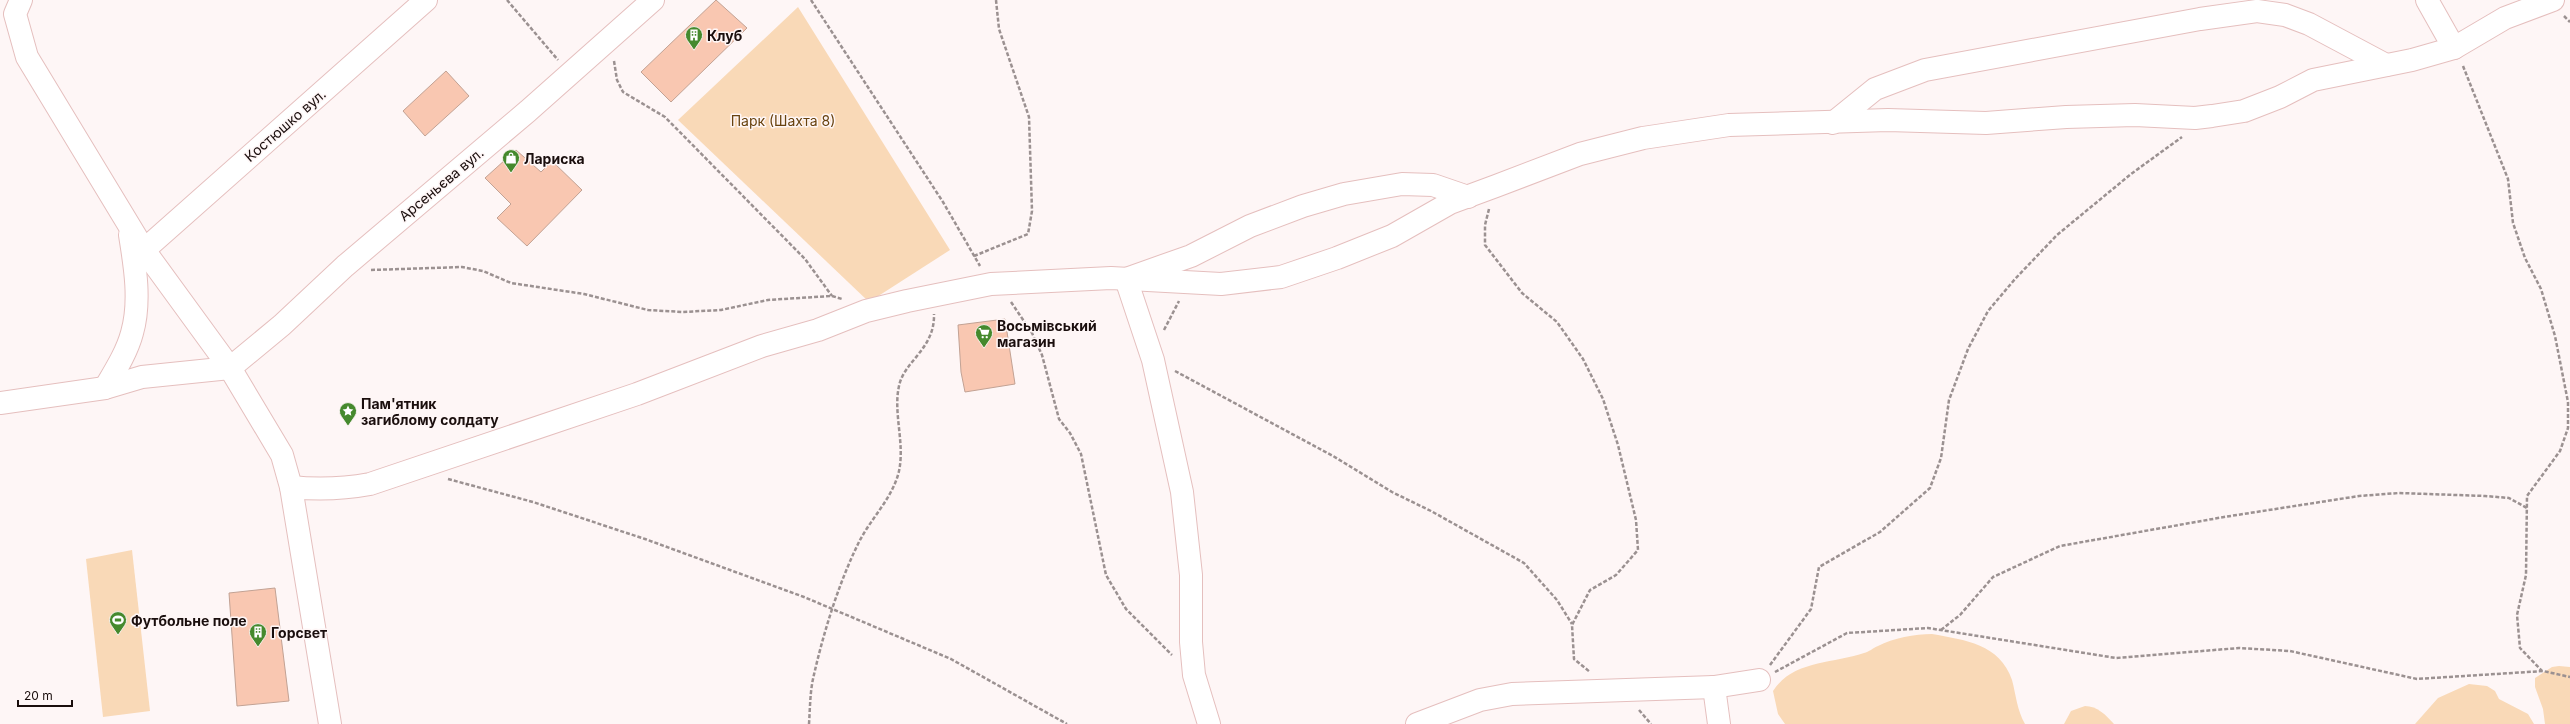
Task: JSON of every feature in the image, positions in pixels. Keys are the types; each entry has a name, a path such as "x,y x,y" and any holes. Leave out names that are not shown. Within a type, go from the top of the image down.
{"street":[{"path":"21,0 15,14 27,57 144,250 230,368 282,455 291,487 330,724"},
{"name":"Костюшко вул.","path":"144,250 426,0"},
{"name":"Арсеньєва вул.","path":"230,368 282,325 344,266 570,74 653,0"},
{"path":"2427,0 2454,48"},
{"path":"291,487 316,490 340,489 385,480 630,396 762,346 818,330 866,311 933,296 995,284 1126,279 1221,284 1281,277 1337,258 1392,236 1450,204 1468,196 1580,154 1644,138 1729,125 1833,123 1888,120 1986,123 2066,116 2135,115 2195,118 2244,111 2280,98 2314,80 2386,65 2454,48 2505,18 2553,0"},
{"path":"1833,123 1875,89 1925,70 2192,20 2257,11 2285,15 2309,24 2386,65"},
{"path":"1126,279 1191,256 1250,226 1303,206 1344,194 1402,184 1433,185 1468,196"},
{"path":"105,388 132,333 136,308 136,270 129,226"},
{"path":"1126,279 1152,360 1182,492 1191,575 1191,642 1194,675 1209,724"},
{"path":"0,402 105,388 142,377 230,368"},
{"path":"1417,724 1480,700 1512,694 1714,687 1759,680"},
{"path":"1714,687 1719,724"}],"path":[{"path":"507,0 570,74"},
{"path":"811,0 943,202 974,256 1032,333 1042,355 1059,419 1070,433 1081,454 1106,575 1126,609 1150,636 1194,675"},
{"path":"974,256 1028,234 1032,211 1029,116 999,29 996,0"},
{"path":"611,37 617,80 623,92 665,117 804,259 832,296"},
{"path":"2454,48 2483,114 2508,179 2514,224 2525,258 2541,289 2555,336 2568,402 2568,428 2560,451 2527,496 2526,575 2517,615 2520,648 2543,671"},
{"path":"1759,680 1811,609 1819,567 1880,532 1930,488 1941,458 1949,400 1968,349 1988,311 2015,279 2057,235 2131,174 2187,134"},
{"path":"1496,186 1484,225 1485,245 1500,266 1522,292 1557,322 1583,359 1603,400 1618,445 1636,520 1638,550 1616,576 1590,590 1572,625"},
{"path":"344,266 375,271 462,267 482,271 511,283 584,294 648,310 721,310 768,300 832,296 850,301 866,311"},
{"path":"1194,283 1177,304 1152,360 1333,456 1392,492 1431,511 1524,563 1557,600 1572,625 1574,659 1596,677 1622,690 1651,724"},
{"path":"809,724 813,680 833,610 850,559 866,527 891,492 899,471 901,446 899,386 907,370 923,350 934,324 933,296"},
{"path":"444,478 533,502 645,539 833,610 951,659 1067,724"},
{"path":"1941,630 1960,615 1993,577 2060,546 2224,517 2359,496 2399,493 2485,496 2509,498 2528,508"},
{"path":"1759,680 1846,633 1928,628 2116,658 2239,648 2290,651 2417,679 2543,671 2570,677"}],"green space":[{"name":"Парк (Шахта 8)","path":"798,7 950,250 869,302 678,120"},
{"name":"Футбольне поле","path":"132,550 150,711 103,717 86,559"},
{"path":"1932,634 1969,642 1990,651 1999,658 2012,680 2018,708 2025,724 1785,724 1778,714 1773,691 1781,681 1802,668 1814,664 1852,657 1897,639"},
{"path":"2552,667 2570,667 2570,724 2545,724 2543,709 2535,687 2535,678"},
{"path":"2469,684 2487,686 2495,691 2499,699 2528,714 2534,724 2415,724 2438,698"},
{"path":"2085,706 2097,709 2114,724 2064,724 2071,711"}],"building":[{"name":"Клуб","path":"716,0 747,28 671,102 641,72"},
{"path":"446,71 469,96 425,136 403,111"},
{"path":"516,150 541,172 552,161 582,190 527,246 497,218 511,204 485,178"},
{"name":"Восьмівський магазин","path":"1005,319 1015,384 965,392 961,372 958,325"},
{"name":"Горсвет","path":"275,588 289,701 237,706 229,593"}],"place":[{"name":"Клуб","path":"694,50"},
{"name":"Лариска","path":"511,173"},
{"name":"Восьмівський магазин","path":"984,348"},
{"name":"Пам'ятник загиблому солдату","path":"348,426"},
{"name":"Футбольне поле","path":"118,635"},
{"name":"Горсвет","path":"258,647"}]}
